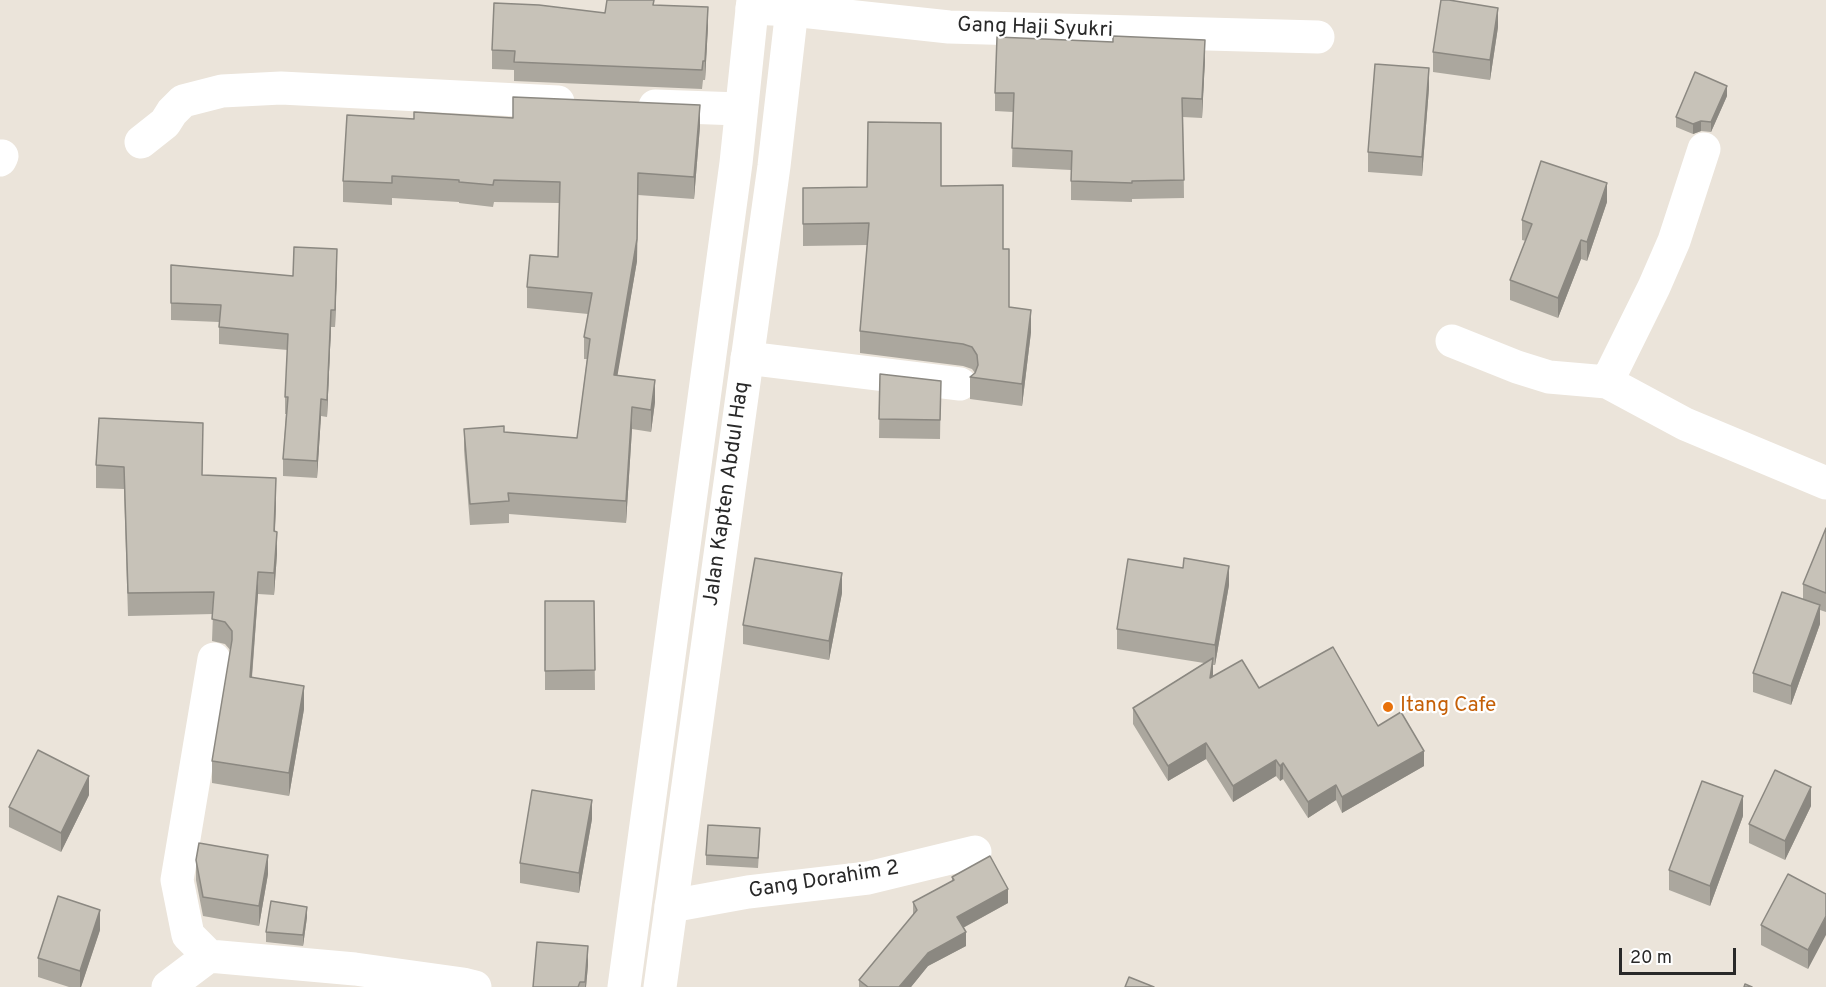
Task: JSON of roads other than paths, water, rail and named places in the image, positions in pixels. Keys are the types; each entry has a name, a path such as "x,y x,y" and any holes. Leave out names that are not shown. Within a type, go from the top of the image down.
{"street":[{"name":"Gang Haji Syukri","path":"753,4 792,5 949,27 1318,37"},
{"name":"Jalan Kapten Abdul Haq","path":"624,987 732,186 753,4"},
{"name":"Jalan Kapten Abdul Haq","path":"660,987 774,166 792,5"},
{"path":"141,142 165,123 183,101 222,91 281,88 584,103"},
{"path":"620,105 740,109"},
{"path":"1607,382 1674,241 1704,149"},
{"path":"1452,341 1549,377 1607,382 1685,424 1826,483"},
{"path":"747,358 960,384"},
{"path":"679,582 715,589"},
{"path":"214,659 177,880 188,935 209,956 355,969 476,987"},
{"name":"Gang Dorahim 2","path":"671,906 748,892 868,878 975,852"},
{"path":"168,987 209,956"}],"place":[{"name":"Itang Cafe","path":"1388,707"}]}
